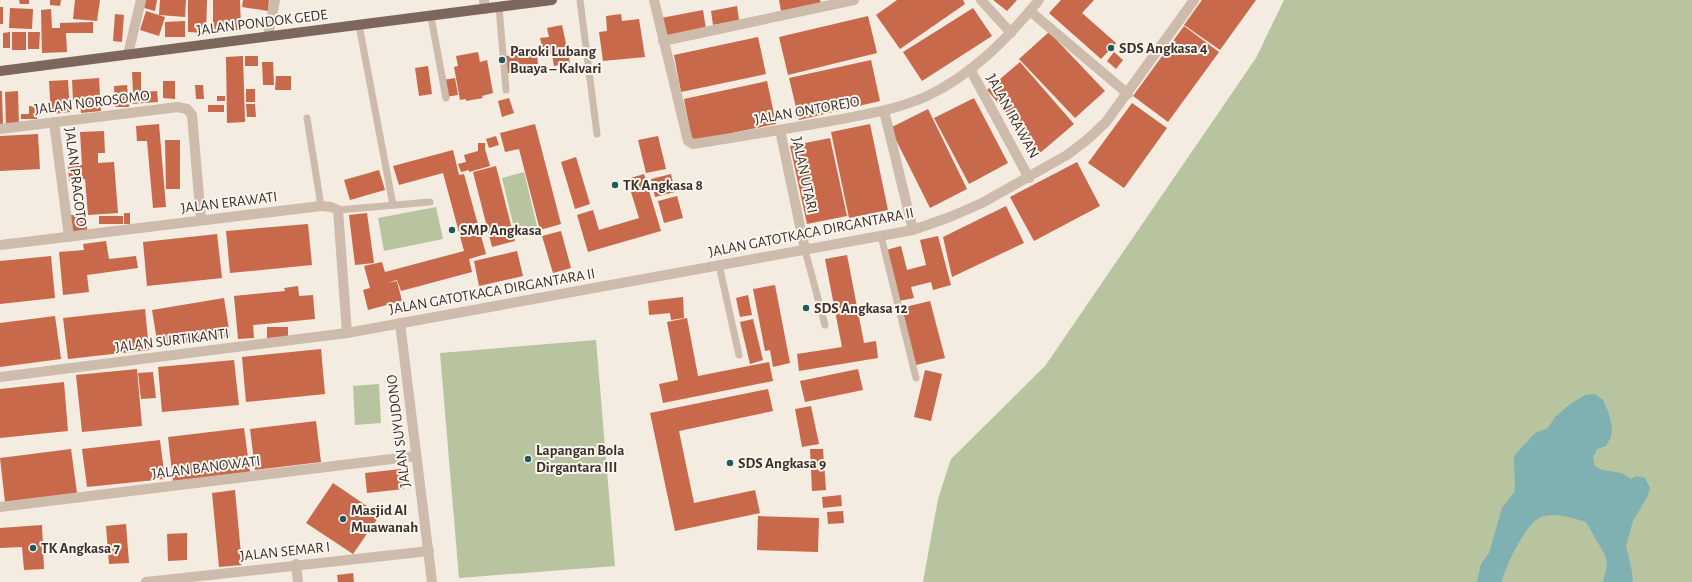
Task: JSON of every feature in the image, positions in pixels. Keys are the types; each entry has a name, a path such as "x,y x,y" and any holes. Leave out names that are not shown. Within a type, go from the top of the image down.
{"main road":[{"name":"JALAN PONDOK GEDE","path":"0,71 268,36 431,17 485,4 552,0"}],"street":[{"path":"128,54 141,0"},
{"path":"268,36 275,0"},
{"name":"JALAN ONTOREJO","path":"654,0 689,143 693,144 884,111 926,97 948,84 991,53 1011,33 1039,0"},
{"path":"663,41 854,0"},
{"path":"981,0 1011,33"},
{"name":"JALAN GATOTKACA DIRGANTARA II","path":"347,333 913,230 950,218 1029,178 1068,155 1088,139 1106,122 1128,94 1194,0"},
{"path":"1030,11 1128,94"},
{"name":"JALAN IRAWAN","path":"970,69 1029,178"},
{"name":"JALAN NOROSOMO","path":"0,129 178,106 187,109 192,115 201,220"},
{"path":"884,111 913,230"},
{"name":"JALAN PRAGOTO","path":"54,122 69,237"},
{"name":"JALAN UTARI","path":"780,130 805,250"},
{"name":"JALAN ERAWATI","path":"0,246 321,206 331,207 338,210"},
{"path":"338,210 347,333"},
{"name":"JALAN SUYUDONO","path":"400,323 432,582"},
{"name":"JALAN SURTIKANTI","path":"0,377 347,333"},
{"name":"JALAN BANOWATI","path":"0,507 416,456"},
{"name":"JALAN SEMAR I","path":"146,582 165,581 296,564 428,551"},
{"path":"296,564 298,582"}],"lane":[{"path":"580,0 597,134"},
{"path":"499,3 506,90"},
{"path":"431,17 446,98"},
{"path":"359,25 393,205"},
{"path":"308,118 321,206"},
{"path":"338,210 430,202"},
{"path":"881,236 916,378"},
{"path":"805,250 825,325"},
{"path":"719,265 740,355"}],"green space":[{"path":"1284,0 1692,0 1692,582 923,582 938,499 951,459 1045,366 1256,58"},
{"path":"524,172 537,226 515,232 502,178"},
{"path":"436,207 443,239 384,251 378,218"},
{"name":"Lapangan Bola Dirgantara III","path":"596,340 615,566 459,578 440,353"},
{"path":"379,384 381,423 355,425 353,386"}],"water":[{"path":"1595,394 1603,400 1609,414 1612,428 1611,437 1606,446 1597,449 1593,458 1595,466 1602,470 1622,473 1631,479 1636,476 1645,478 1650,488 1647,497 1633,521 1626,546 1633,582 1603,582 1607,565 1605,555 1586,522 1562,516 1550,515 1539,518 1522,537 1511,557 1502,582 1477,582 1481,564 1489,553 1502,508 1515,491 1514,456 1535,433 1548,428 1555,417 1569,405 1585,395"}],"building":[{"path":"19,0 29,0 29,4 20,4"},
{"path":"50,0 61,0 60,6 50,5"},
{"path":"75,0 100,0 97,21 73,19"},
{"path":"146,0 157,0 155,11 144,8"},
{"path":"160,0 186,0 185,17 159,15"},
{"path":"188,0 207,0 206,33 188,32"},
{"path":"213,0 240,0 241,30 213,30"},
{"path":"243,0 269,0 268,11 242,7"},
{"path":"779,0 820,0 821,3 781,11"},
{"path":"897,0 963,0 965,4 900,49 876,15"},
{"path":"993,0 1017,0 1007,11"},
{"path":"1061,0 1094,0 1082,13 1116,43 1101,59 1049,13"},
{"path":"1202,0 1256,0 1220,50 1184,25"},
{"path":"737,6 739,20 713,25 711,11"},
{"path":"0,7 3,7 3,24 0,24"},
{"path":"10,8 33,9 32,29 9,28"},
{"path":"973,8 992,36 922,81 903,52"},
{"path":"51,9 52,28 60,28 60,23 93,22 93,33 66,33 67,52 42,53 41,10"},
{"path":"703,10 706,29 665,36 661,18"},
{"path":"146,11 165,17 159,36 140,30"},
{"path":"115,14 124,15 122,42 113,41"},
{"path":"621,14 622,21 639,19 645,57 603,61 599,32 607,31 606,16"},
{"path":"868,16 877,53 788,75 779,37"},
{"path":"185,21 185,37 165,37 165,22"},
{"path":"562,25 570,63 554,66 552,54 544,55 540,38 549,37 547,28"},
{"path":"1184,26 1219,52 1168,122 1133,96"},
{"path":"10,32 10,48 3,48 3,33"},
{"path":"12,32 26,32 26,50 12,50"},
{"path":"28,32 40,32 39,49 28,49"},
{"path":"1049,32 1105,91 1075,118 1019,59"},
{"path":"758,37 766,74 681,92 674,55"},
{"path":"478,52 480,62 487,60 493,93 482,96 483,98 466,101 466,99 460,100 454,67 458,66 456,56"},
{"path":"1114,52 1123,60 1116,69 1107,61"},
{"path":"537,54 538,64 528,66 528,70 508,73 505,56"},
{"path":"243,56 245,122 227,123 226,57"},
{"path":"245,56 258,56 258,66 245,66"},
{"path":"871,60 880,101 799,120 789,78"},
{"path":"262,62 273,62 274,85 263,85"},
{"path":"1020,62 1074,124 1040,153 987,90"},
{"path":"428,66 432,94 419,96 415,68"},
{"path":"132,72 141,72 141,92 133,92"},
{"path":"276,76 291,76 291,90 275,90"},
{"path":"99,78 101,111 81,113 80,99 73,100 72,80"},
{"path":"455,78 458,95 446,97 443,80"},
{"path":"68,80 70,112 51,114 49,81"},
{"path":"163,81 175,81 175,99 163,98"},
{"path":"767,81 776,124 692,141 684,99"},
{"path":"127,85 129,107 115,107 114,86"},
{"path":"195,85 203,85 204,99 196,99"},
{"path":"246,89 255,89 255,102 246,102"},
{"path":"0,91 2,91 3,127 0,127"},
{"path":"18,91 19,127 6,127 5,92"},
{"path":"157,91 158,102 130,104 130,93"},
{"path":"217,96 225,96 225,101 217,101"},
{"path":"509,98 514,113 502,117 498,101"},
{"path":"974,98 1008,163 969,184 934,118"},
{"path":"1132,103 1167,128 1124,188 1088,163"},
{"path":"246,104 255,104 256,117 247,117"},
{"path":"208,105 224,105 224,112 208,112"},
{"path":"29,106 37,107 37,119 21,119 21,114 29,114"},
{"path":"928,109 967,189 930,208 890,128"},
{"path":"159,124 166,207 153,208 147,141 137,141 136,126"},
{"path":"535,124 561,224 540,230 519,149 505,152 500,133"},
{"path":"870,124 888,210 849,218 831,132"},
{"path":"104,131 105,153 98,153 98,163 114,162 118,213 88,215 85,179 69,181 68,166 82,165 80,132"},
{"path":"38,134 40,169 0,171 0,136"},
{"path":"496,136 499,145 489,148 486,139"},
{"path":"658,136 666,169 646,173 638,140"},
{"path":"830,138 847,216 807,224 790,146"},
{"path":"165,140 180,140 180,189 166,189"},
{"path":"478,143 485,143 485,149 490,166 469,172 469,170 461,172 458,164 466,162 464,155 478,151"},
{"path":"453,150 459,175 464,174 486,254 469,259 472,272 401,291 397,280 387,283 397,281 402,301 368,310 363,290 370,288 364,266 382,262 385,272 464,251 443,173 399,185 393,166"},
{"path":"576,157 590,204 575,209 561,162"},
{"path":"1077,162 1100,206 1034,241 1010,197"},
{"path":"496,166 515,241 492,247 473,172"},
{"path":"379,170 385,190 350,200 344,180"},
{"path":"644,174 661,231 588,252 577,215 593,210 599,230 639,218 627,179"},
{"path":"671,174 675,192 655,197 651,179"},
{"path":"677,196 683,218 664,223 658,201"},
{"path":"1006,206 1024,243 952,277 943,237"},
{"path":"124,213 130,213 130,224 124,224"},
{"path":"367,213 374,263 355,265 349,215"},
{"path":"69,215 87,215 87,232 70,232"},
{"path":"99,216 123,216 123,224 99,224"},
{"path":"308,224 312,265 230,273 226,231"},
{"path":"561,231 571,268 553,273 542,236"},
{"path":"217,234 222,278 147,286 143,242"},
{"path":"938,236 951,285 933,290 931,282 911,287 914,298 899,301 886,250 901,246 907,270 926,265 920,240"},
{"path":"106,241 109,259 136,256 138,268 87,275 89,292 63,295 59,252 84,250 83,244"},
{"path":"517,251 523,276 479,286 474,261"},
{"path":"847,255 864,343 876,341 878,358 799,371 797,354 842,347 825,259"},
{"path":"51,256 55,298 0,304 0,261"},
{"path":"569,272 571,277 567,279 565,273"},
{"path":"775,285 790,363 773,367 770,350 765,351 753,289"},
{"path":"298,286 299,296 313,295 315,319 253,325 254,338 238,339 234,296 285,291 284,288"},
{"path":"748,295 752,315 740,317 736,298"},
{"path":"683,297 684,318 671,320 670,313 649,315 648,301"},
{"path":"224,298 230,336 158,347 152,310"},
{"path":"930,301 945,358 916,365 901,308"},
{"path":"145,309 149,350 68,359 63,318"},
{"path":"55,316 61,359 0,367 0,323"},
{"path":"687,318 698,376 769,362 773,381 663,403 659,384 678,380 667,322"},
{"path":"753,319 763,360 750,364 740,322"},
{"path":"267,327 288,327 288,337 267,338"},
{"path":"321,349 325,394 246,402 242,357"},
{"path":"234,360 239,405 162,412 158,367"},
{"path":"137,369 142,426 82,432 76,375"},
{"path":"858,369 863,390 805,402 800,381"},
{"path":"925,370 942,374 931,421 914,417"},
{"path":"153,372 156,398 141,399 138,373"},
{"path":"64,382 68,431 0,438 0,389"},
{"path":"768,389 773,411 679,431 694,503 755,490 760,513 675,531 650,413"},
{"path":"811,406 819,444 802,447 795,409"},
{"path":"316,421 321,462 255,470 250,429"},
{"path":"244,428 250,472 173,481 168,437"},
{"path":"160,440 165,479 87,487 82,449"},
{"path":"71,449 77,493 5,502 0,458"},
{"path":"810,449 823,449 826,490 812,491"},
{"path":"401,469 404,489 367,493 365,473"},
{"name":"Masjid Al Muawanah","path":"333,483 380,515 353,554 306,523"},
{"path":"235,490 242,565 219,567 212,493"},
{"path":"841,495 842,506 823,508 822,497"},
{"path":"843,511 844,523 828,524 827,512"},
{"path":"758,516 819,518 818,552 757,550"},
{"path":"126,524 129,563 109,564 106,526"},
{"name":"TK Angkasa 7","path":"42,525 44,569 24,570 22,547 0,548 0,528"},
{"path":"187,533 187,560 168,561 167,534"},
{"path":"353,573 354,582 338,582 337,575"}],"place":[{"name":"SDS Angkasa 4","path":"1111,48"},
{"name":"Paroki Lubang Buaya – Kalvari","path":"502,60"},
{"name":"TK Angkasa 8","path":"615,185"},
{"name":"SMP Angkasa","path":"452,230"},
{"name":"SDS Angkasa 12","path":"806,308"},
{"name":"Lapangan Bola Dirgantara III","path":"528,459"},
{"name":"SDS Angkasa 9","path":"730,463"},
{"name":"Masjid Al Muawanah","path":"343,519"},
{"name":"TK Angkasa 7","path":"33,548"}]}
